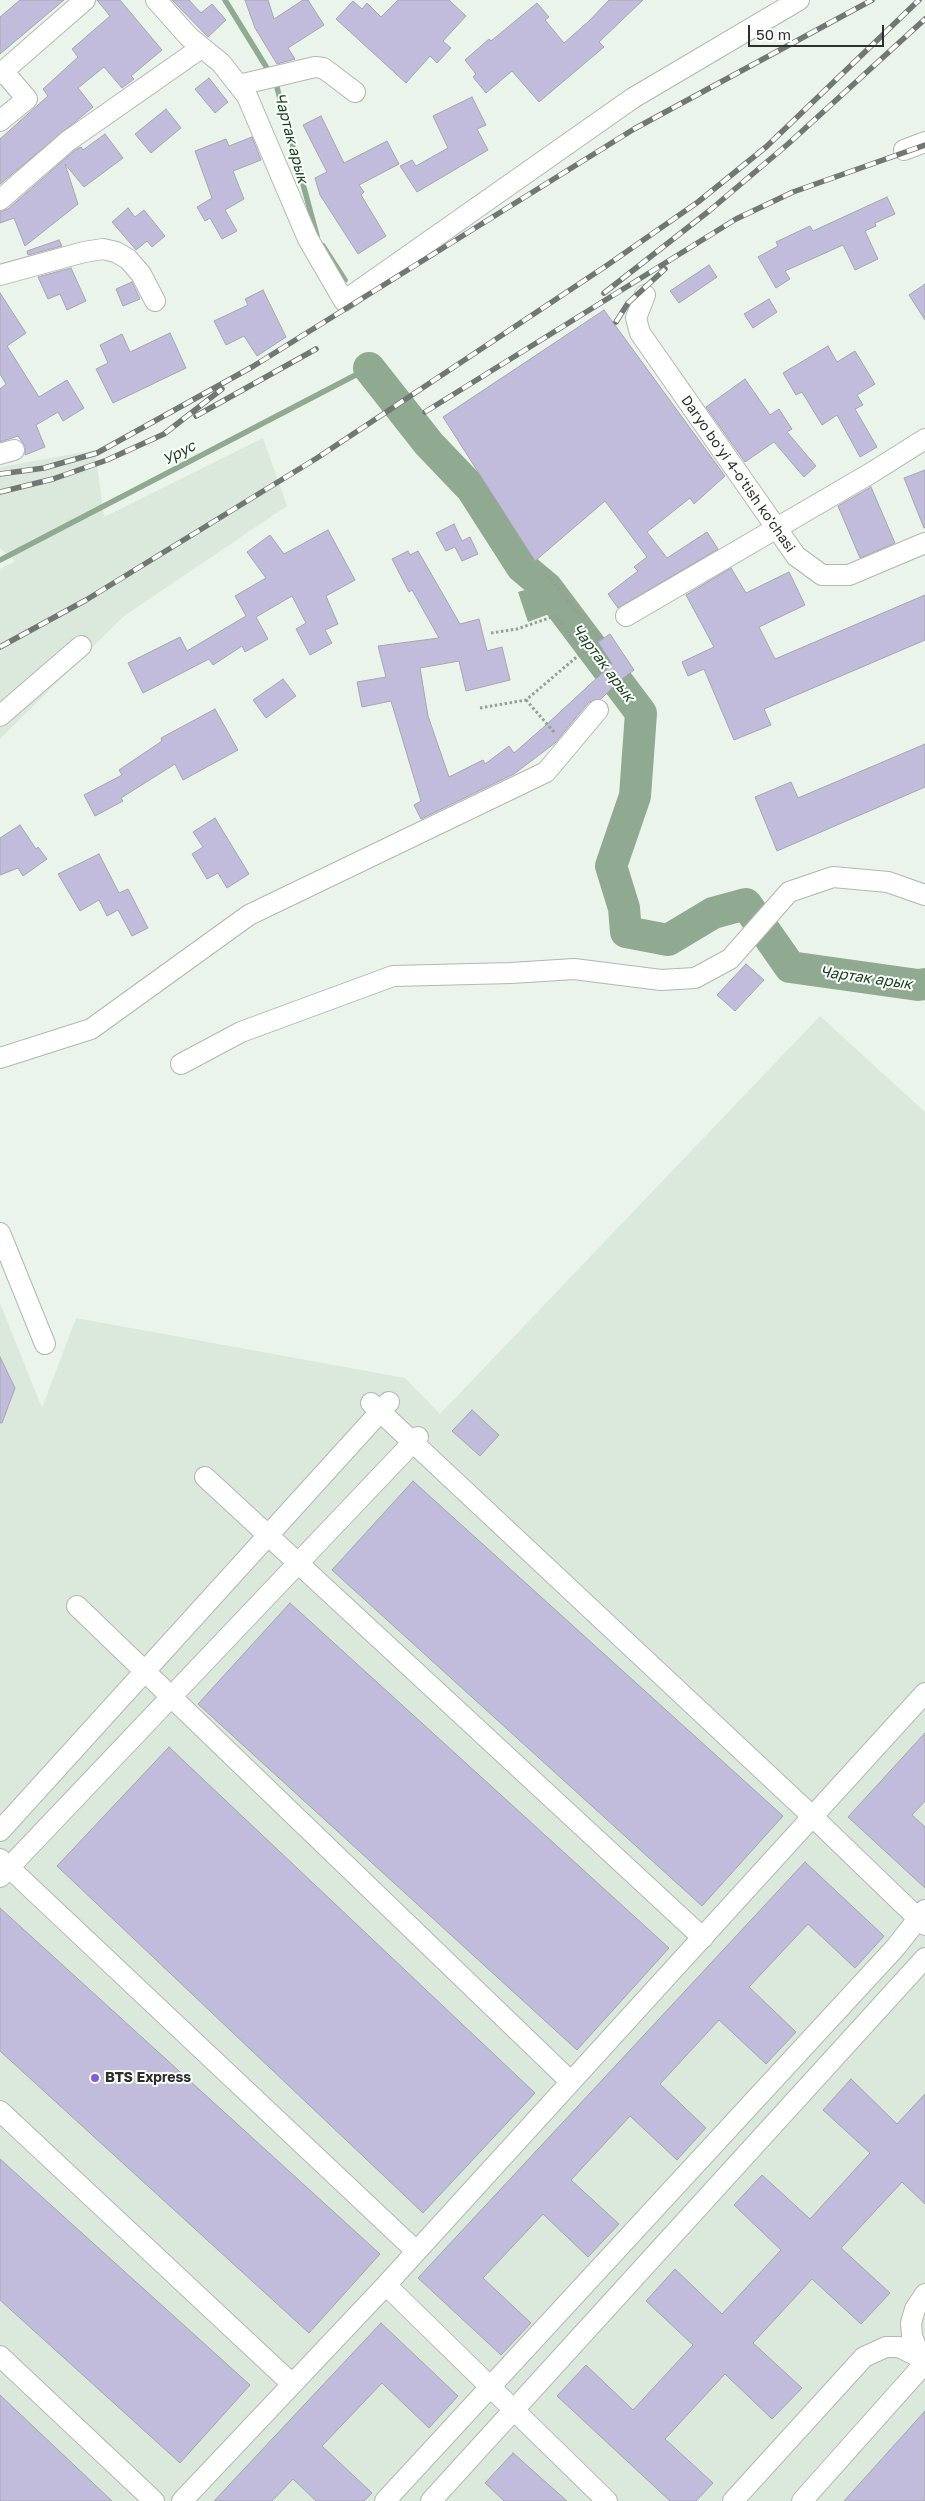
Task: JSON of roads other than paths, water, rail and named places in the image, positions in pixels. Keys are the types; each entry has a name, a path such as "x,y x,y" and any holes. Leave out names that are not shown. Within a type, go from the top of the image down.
{"street":[{"path":"0,121 27,99 2,72 86,0"},
{"path":"156,0 202,48 221,63 239,86 257,118 285,189 308,239 344,301 633,98 799,0"},
{"path":"0,200 68,141 202,48"},
{"path":"239,86 316,67 330,73 355,92"},
{"path":"904,150 925,142"},
{"path":"0,275 84,252 103,249 116,252 128,259 141,274 155,301"},
{"name":"Daryo bo'yi 4-o'tish ko'chasi","path":"645,295 636,318 640,333 796,556 822,574 849,576 925,543"},
{"path":"626,616 925,439"},
{"path":"0,716 81,646"},
{"path":"0,1058 91,1029 249,915 546,772 598,710"},
{"path":"181,1064 241,1032 393,976 512,973 574,969 661,980 695,978 730,959 788,892 833,877 888,882 925,895"},
{"path":"0,1233 45,1344"},
{"path":"0,1831 268,1536 381,1406 813,1817 922,1918 385,2501"},
{"path":"415,1439 172,1696 3,1868 416,2251"},
{"path":"205,1477 703,1938"},
{"path":"77,1606 571,2082"},
{"path":"182,2501 386,2285 925,1693"},
{"path":"431,2501 925,1958"},
{"path":"0,2111 292,2384"},
{"path":"386,2285 607,2501"},
{"path":"925,2294 915,2309 912,2323 912,2336 917,2349 925,2361"},
{"path":"733,2501 864,2357 886,2347 899,2347 925,2361"},
{"path":"0,2356 154,2501"},
{"path":"802,2501 925,2361"}],"waterway":[{"name":"Чартак арык","path":"225,0 270,73"},
{"name":"Чартак арык","path":"275,80 317,236"},
{"name":"Чартак арык","path":"323,246 345,280"},
{"name":"Урус","path":"0,560 369,368 364,357"},
{"name":"Чартак арык","path":"369,368 429,444 472,489 522,567 547,588 641,713 635,796 611,866 624,908 626,932 668,940 713,913 746,904 790,967 918,985 925,984"}],"railway":[{"path":"0,474 44,468 97,453 252,367 634,129 872,0"},
{"path":"0,647 86,600 317,458 606,266 698,202 766,147 919,0"},
{"path":"604,293 709,211 788,144 925,19"},
{"path":"425,412 736,219 793,192 925,145"},
{"path":"616,322 628,303 665,269"},
{"path":"196,416 316,349"},
{"path":"0,492 53,479 107,460 164,434 222,389"}],"place":[{"name":"BTS Express","path":"95,2078"}]}
